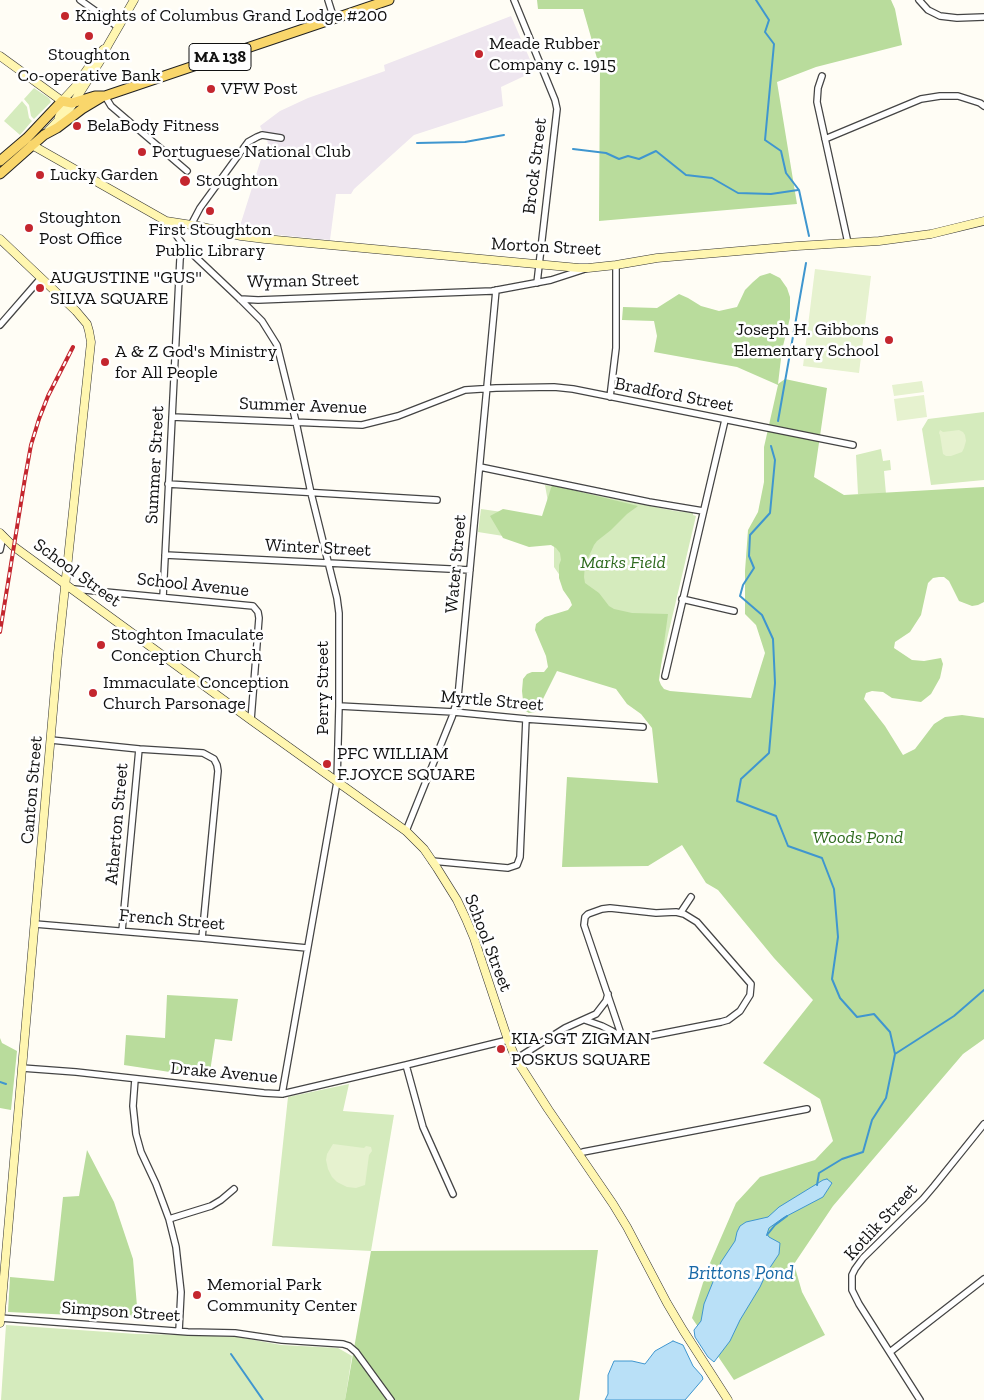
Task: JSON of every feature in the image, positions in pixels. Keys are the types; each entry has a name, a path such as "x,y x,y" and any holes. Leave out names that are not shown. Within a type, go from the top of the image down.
{"main road":[{"name":"MA 138","path":"4,158 32,145 82,109 105,96 389,0"},
{"name":"MA 138","path":"0,174 4,158 67,102 95,96 105,96"}],"street":[{"path":"80,0 118,27"},
{"path":"0,56 67,102 100,61 134,0"},
{"path":"328,0 334,19"},
{"name":"Brock Street","path":"514,0 557,109 537,283"},
{"path":"919,0 928,10 940,16 957,18 984,17"},
{"name":"MA 138","path":"44,135 70,108 67,102 75,87 97,55 108,45"},
{"path":"822,76 818,88 817,102 848,243"},
{"path":"105,96 111,106 186,171"},
{"path":"825,139 920,99 958,96 984,106"},
{"path":"191,225 200,208 248,142 262,136 281,138"},
{"name":"Wyman Street","path":"32,145 166,221 184,246 240,299 258,300 496,290 537,283 573,274 588,268"},
{"name":"Morton Street","path":"166,221 265,240 588,268 657,258 788,247 880,242 931,234 984,221"},
{"name":"Canton Street","path":"0,239 76,311 86,324 90,338 65,584 0,1323"},
{"name":"Summer Street","path":"163,597 180,259 184,246"},
{"path":"610,397 616,348 616,265"},
{"path":"0,325 41,278"},
{"name":"Water Street","path":"406,831 454,712 459,688 496,290"},
{"name":"Perry Street","path":"240,299 262,321 277,345 339,613 337,782 282,1094"},
{"name":"Bradford Street","path":"487,388 554,387 573,389 853,445"},
{"name":"Summer Avenue","path":"172,417 353,425 375,423 398,416 460,391 487,388"},
{"path":"665,676 725,420"},
{"path":"480,467 649,502 703,511"},
{"path":"168,484 437,500"},
{"path":"0,550 1,534"},
{"name":"School Street","path":"1,534 13,546 250,720 406,831 424,849 457,900 466,919 516,1059 613,1204 679,1323 728,1400"},
{"name":"Winter Street","path":"165,554 470,570"},
{"name":"School Avenue","path":"74,589 249,605 256,608 259,618 250,720"},
{"path":"682,599 734,611"},
{"name":"Myrtle Street","path":"339,706 454,712 643,728"},
{"path":"432,861 508,868 517,865 520,857 526,719"},
{"name":"Atherton Street","path":"51,740 139,748 122,931"},
{"path":"139,748 203,753 214,759 217,765 218,771 202,938"},
{"path":"681,912 691,897"},
{"path":"585,1020 602,1026 622,1037 629,1040 721,1022 735,1016 740,1011 750,995 749,981 697,922 681,912 656,913 606,908 588,914 584,925 622,1037"},
{"name":"French Street","path":"35,924 307,948"},
{"path":"516,1059 565,1028 596,1014 602,1008 608,994"},
{"name":"Drake Avenue","path":"22,1068 76,1072 264,1094 282,1094 406,1066 508,1040"},
{"path":"406,1066 423,1127 453,1194"},
{"path":"135,1079 133,1114 137,1138 141,1152 159,1192 176,1247 181,1292 179,1331"},
{"path":"579,1154 807,1109"},
{"name":"Kotlik Street","path":"920,1400 855,1297 852,1290 852,1282 855,1269 863,1258 934,1186 984,1124"},
{"path":"169,1220 211,1206 234,1188"},
{"path":"890,1352 984,1279"},
{"name":"Simpson Street","path":"0,1318 179,1331 234,1333 282,1340 338,1343 349,1346 356,1352 391,1400"}],"shaded area":[{"path":"511,16 535,71 501,87 503,106 414,135 354,189 351,194 336,194 330,240 259,233 239,229 262,156 268,143 260,126 280,111 308,98 385,71 384,65"}],"green space":[{"path":"537,0 891,0 895,9 902,45 816,67 777,82 797,204 599,221 600,69 583,9 538,9"},
{"path":"34,88 49,98 51,102 34,119 31,116 29,105 24,99"},
{"path":"22,101 27,107 29,118 32,121 20,135 4,121"},
{"path":"815,269 871,276 859,373 803,366"},
{"name":"Woods Pond","path":"770,273 780,278 787,288 790,297 790,318 782,350 778,384 785,379 827,388 814,477 844,495 984,487 984,602 972,606 959,601 949,581 944,577 933,578 928,583 921,615 910,632 895,642 894,648 912,660 924,661 941,658 943,664 940,678 931,694 921,702 892,698 883,692 872,691 866,693 864,699 885,726 903,755 915,749 934,724 945,717 962,715 984,718 984,1039 963,1054 833,1206 794,1264 802,1292 825,1335 734,1380 692,1318 707,1270 736,1203 760,1177 815,1160 833,1141 820,1099 763,1063 813,1000 774,958 718,890 706,883 682,845 648,866 562,867 567,777 658,783 652,728 641,714 627,704 616,689 557,671 535,712 529,713 524,710 523,679 532,672 544,672 548,667 546,656 535,630 536,624 545,617 568,610 572,605 563,590 559,578 561,560 560,553 556,548 551,545 529,547 503,538 490,516 503,509 542,516 552,485 638,506 594,545 585,565 585,583 599,593 609,606 614,609 632,613 668,614 659,680 664,689 751,698 765,653 756,625 745,614 745,571 748,530 758,512 764,482 764,447 778,385 737,367 654,352 657,336 654,321 622,320 623,307 657,308 679,294 701,306 719,311 737,307 745,290 760,276"},
{"path":"922,381 924,392 894,396 892,385"},
{"path":"924,395 927,417 897,421 894,399"},
{"path":"984,412 984,480 931,485 922,429 928,419"},
{"path":"940,430 943,432 959,430 963,432 966,441 962,452 951,456 943,454"},
{"path":"881,449 883,461 890,460 891,470 884,471 886,494 858,494 856,455"},
{"name":"Marks Field","path":"545,485 693,513 696,516 651,707 554,567 554,544 478,532 481,509 551,519"},
{"path":"167,995 238,999 232,1041 215,1039 209,1078 124,1065 126,1035 165,1038"},
{"path":"0,1038 2,1043 17,1051 11,1110 0,1108"},
{"path":"349,1084 343,1111 394,1115 371,1251 272,1246 288,1097"},
{"path":"333,1144 364,1148 366,1146 371,1147 372,1151 369,1155 365,1185 356,1188 347,1187 332,1177 326,1160"},
{"path":"87,1150 114,1202 133,1259 138,1318 8,1312 10,1277 54,1281 63,1197 79,1196"},
{"path":"598,1250 579,1400 345,1400 371,1251"},
{"path":"6,1325 137,1334 238,1337 281,1345 338,1348 352,1356 345,1400 1,1400"}],"water":[{"name":"Brittons Pond","path":"827,1179 832,1183 823,1197 783,1218 769,1228 767,1234 769,1237 780,1243 779,1254 767,1272 730,1341 714,1362 708,1357 695,1337 694,1330 701,1321 704,1304 721,1262 735,1241 740,1226 746,1222 768,1217 779,1207"},
{"path":"673,1341 683,1345 693,1366 703,1379 685,1400 605,1400 608,1394 608,1375 614,1361 632,1361 645,1364 655,1351"}],"waterway":[{"path":"756,0 769,20 765,32 774,44 765,140 781,151 786,173 799,190 809,236"},
{"path":"417,143 465,142 504,135"},
{"path":"573,149 606,153 619,159 628,156 639,159 656,151 686,175 712,178 738,193 771,194 798,190"},
{"path":"778,421 806,263"},
{"path":"771,446 775,460 770,513 750,535 749,556 754,568 743,585 740,596 762,615 773,639 775,683 769,753 741,779 737,801 776,816 788,846 822,858 834,889 838,937 832,979 840,998 857,1017 874,1014 890,1032 895,1054"},
{"path":"817,1185 819,1173 842,1159 863,1152 872,1120 886,1098 895,1054 954,1016 984,990"},
{"path":"0,1082 6,1084"},
{"path":"767,1235 775,1225 787,1216"},
{"path":"231,1354 263,1400"}],"railway":[{"path":"0,632 31,445 48,396 73,347"}],"place":[{"name":"Knights of Columbus Grand Lodge #200","path":"65,16"},
{"name":"Stoughton Co-operative Bank","path":"89,36"},
{"name":"Meade Rubber Company c. 1915","path":"479,54"},
{"name":"VFW Post","path":"211,89"},
{"name":"BelaBody Fitness","path":"77,126"},
{"name":"Portuguese National Club","path":"142,152"},
{"name":"Lucky Garden","path":"40,175"},
{"name":"Stoughton","path":"185,181"},
{"name":"First Stoughton Public Library","path":"210,211"},
{"name":"Stoughton Post Office","path":"29,228"},
{"name":"AUGUSTINE \"GUS\" SILVA SQUARE","path":"40,288"},
{"name":"Joseph H. Gibbons Elementary School","path":"889,340"},
{"name":"A & Z God's Ministry for All People","path":"105,362"},
{"name":"Stoghton Imaculate Conception Church","path":"101,645"},
{"name":"Immaculate Conception Church Parsonage","path":"93,693"},
{"name":"PFC WILLIAM F.JOYCE SQUARE","path":"327,764"},
{"name":"KIA SGT ZIGMAN POSKUS SQUARE","path":"501,1049"},
{"name":"Memorial Park Community Center","path":"197,1295"}]}
